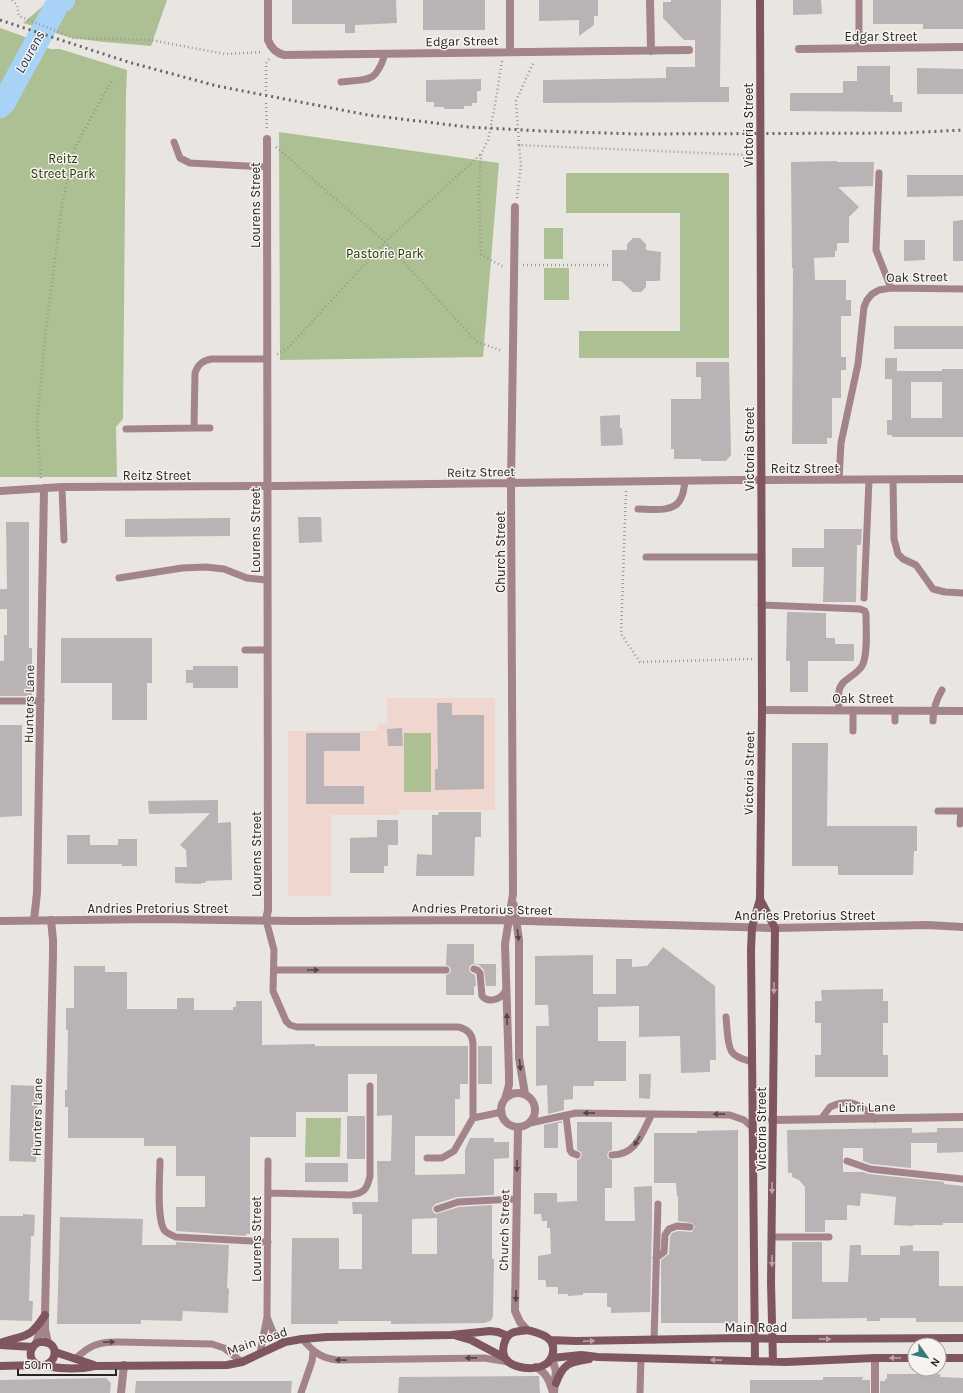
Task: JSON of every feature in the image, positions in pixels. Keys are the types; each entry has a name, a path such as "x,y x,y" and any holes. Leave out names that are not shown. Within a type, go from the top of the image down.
{"main road":[{"name":"Victoria Street","path":"755,1361 752,927 760,899 762,710 760,0"},
{"name":"Victoria Street","path":"760,899 775,928 772,1120 774,1362"},
{"path":"0,1344 26,1336 33,1332 45,1315"},
{"path":"527,1330 543,1336 550,1340 553,1351 552,1358 545,1365 536,1367 520,1367 507,1360 504,1346 508,1336 515,1332 527,1330"},
{"name":"Main Road","path":"0,1366 41,1366 58,1369 75,1369 95,1366 124,1365 227,1365 242,1362 285,1342 328,1337 451,1335 490,1331 508,1336"},
{"name":"Main Road","path":"451,1335 471,1340 507,1360"},
{"name":"Main Road","path":"550,1340 963,1338"},
{"path":"0,1344 34,1345 42,1341 53,1346 55,1352 54,1360 51,1363 41,1366 33,1361 31,1358 31,1350 34,1345"},
{"name":"Main Road","path":"55,1352 95,1366"},
{"path":"552,1358 561,1358 573,1355 774,1362 907,1358"},
{"path":"556,1383 561,1370 568,1365 580,1360 598,1357"},
{"path":"947,1358 963,1358"}],"street":[{"path":"268,0 268,40 275,51"},
{"path":"506,52 510,0"},
{"path":"650,0 651,51"},
{"name":"Edgar Street","path":"799,49 963,47"},
{"name":"Edgar Street","path":"275,51 284,55 689,50"},
{"name":"Lourens Street","path":"266,920 268,910 267,139"},
{"name":"Church Street","path":"515,207 511,484 513,920 519,940 519,1058 524,1094 530,1098 535,1107 535,1114 530,1122"},
{"name":"Reitz Street","path":"0,491 62,487 963,479"},
{"name":"Hunters Lane","path":"34,920 37,893 41,701 43,488"},
{"name":"Oak Street","path":"762,710 963,710"},
{"name":"Hunters Lane","path":"48,1343 45,1329 45,1315 53,954 51,920"},
{"name":"Church Street","path":"502,1112 502,1105 506,1099 509,1085 505,944 513,920"},
{"name":"Andries Pretorius Street","path":"0,921 513,920 775,928 928,926 961,928"},
{"path":"506,1099 514,1094 524,1094"},
{"path":"502,1112 506,1121 511,1126 524,1126 530,1122"},
{"name":"Libri Lane","path":"772,1120 963,1117"},
{"name":"Church Street","path":"518,1127 515,1311 520,1322 527,1330"},
{"name":"Hunters Lane","path":"34,1345 45,1315"},
{"path":"552,1358 556,1371 556,1383 553,1393"},
{"path":"875,1358 875,1393"},
{"path":"121,1393 124,1365"},
{"path":"536,1367 542,1370 546,1376 553,1393"}],"lane":[{"path":"858,0 860,48"},
{"path":"341,82 363,80 376,74 382,64 385,54"},
{"path":"174,142 180,158 190,163 266,167"},
{"path":"879,173 876,250 891,288"},
{"name":"Oak Street","path":"839,480 842,443 858,364 864,307 872,294 879,290 891,288 963,289"},
{"path":"194,428 195,373 198,365 212,359 267,359"},
{"path":"126,428 210,428"},
{"path":"864,598 869,480"},
{"path":"893,480 894,539 898,554 903,559 916,565 933,588 945,592 963,593"},
{"path":"638,509 671,508 680,500 685,481"},
{"path":"62,487 64,540"},
{"path":"646,557 761,557"},
{"path":"119,578 182,568 206,567 224,569 247,578 267,580"},
{"path":"761,605 860,609 865,611 865,657 863,665 857,674 843,683 840,687 839,710"},
{"path":"245,650 267,650"},
{"path":"933,721 933,710 942,690"},
{"path":"0,702 41,701"},
{"path":"853,710 853,731"},
{"path":"895,710 895,721"},
{"path":"938,811 962,811 960,824"},
{"path":"266,920 274,950 273,991 284,1018 288,1023 294,1026 458,1027 466,1030 472,1036 473,1118 457,1148 442,1158 427,1158"},
{"path":"474,969 480,973 482,996 484,998 488,1000 500,998 505,993 506,989"},
{"path":"274,970 446,970"},
{"path":"726,1017 731,1052 752,1062"},
{"path":"268,1193 350,1195 358,1194 366,1189 370,1176 370,1086"},
{"path":"822,1119 830,1107 847,1103 862,1106 875,1119"},
{"path":"473,1118 502,1112"},
{"path":"530,1122 576,1113 730,1115 744,1120 753,1128"},
{"path":"612,1155 623,1154 632,1148 652,1114"},
{"path":"566,1115 570,1150 577,1156"},
{"path":"160,1161 160,1218 165,1231 170,1235 268,1242"},
{"name":"Lourens Street","path":"260,1353 267,1317 268,1161"},
{"path":"847,1161 870,1169 963,1179"},
{"path":"437,1209 458,1202 516,1199"},
{"path":"654,1340 658,1204"},
{"path":"656,1258 664,1252 665,1235 669,1229 677,1226 690,1227"},
{"path":"772,1237 829,1237"},
{"name":"Lourens Street","path":"267,1317 273,1332 285,1342"},
{"path":"302,1340 313,1352 328,1359 337,1360 484,1358 507,1360"},
{"path":"75,1359 85,1349 104,1342 194,1343 219,1346 242,1362"},
{"path":"301,1393 312,1361 313,1352"},
{"path":"640,1393 641,1358"}],"path":[{"path":"12,0 17,5 19,16 73,38 151,40 225,54 275,51"},
{"path":"266,91 266,62 275,51"},
{"path":"267,359 287,349 385,242 481,154 488,140 506,52"},
{"path":"515,207 521,165 516,101 538,52"},
{"path":"43,488 37,422 46,329 62,205 75,147 112,80"},
{"path":"266,103 267,139 385,242 477,342 513,355"},
{"path":"519,145 760,156"},
{"path":"481,154 479,195 481,256 514,268 608,265"},
{"path":"626,482 621,634 640,662 762,659"}],"shaded area":[{"path":"387,698 495,698 495,810 399,810 399,815 331,815 331,896 288,896 288,731 377,731 378,724 387,723"}],"green space":[{"path":"50,0 167,0 151,46 72,38 23,23"},
{"name":"Reitz Street Park","path":"0,28 20,35 50,49 60,49 127,70 123,419 116,427 117,477 0,477"},
{"name":"Pastorie Park","path":"279,132 499,163 483,357 280,360"},
{"path":"566,173 729,173 729,358 579,358 579,331 680,331 680,213 566,213"},
{"path":"544,228 563,228 563,259 544,259"},
{"path":"544,268 569,268 569,300 544,300"},
{"path":"404,733 431,733 431,792 404,792"},
{"path":"306,1118 341,1118 340,1157 305,1157"}],"building":[{"path":"292,0 396,0 397,23 355,25 355,33 345,33 345,24 292,24"},
{"path":"423,0 485,0 485,30 423,30"},
{"path":"539,0 598,0 598,16 594,16 594,25 579,36 579,20 539,21"},
{"path":"671,0 721,0 720,87 729,87 729,102 543,103 543,80 666,78 666,67 695,67 695,40 684,40 663,18 663,2 671,2"},
{"path":"793,0 821,0 822,14 793,15"},
{"path":"873,0 963,0 963,29 923,29 923,24 873,24"},
{"path":"857,66 890,66 890,95 893,95 893,102 902,102 902,112 790,111 790,93 843,93 843,81 857,81"},
{"path":"917,68 963,69 963,94 917,94"},
{"path":"481,79 481,91 477,91 477,103 472,103 472,106 464,106 464,109 444,109 444,107 434,107 434,102 426,102 426,80"},
{"path":"791,162 874,162 873,186 838,187 859,207 849,217 849,243 837,243 835,257 814,258 815,280 846,280 846,300 851,300 851,316 841,316 841,357 846,357 846,370 841,370 841,398 832,398 832,438 827,438 827,444 792,444 793,268"},
{"path":"907,175 963,175 963,196 907,197"},
{"path":"963,220 963,261 953,261 953,221"},
{"path":"633,238 640,238 646,244 646,250 661,252 660,280 646,281 646,287 641,292 633,292 621,281 612,281 612,250 627,250 627,244"},
{"path":"904,240 925,240 925,260 904,261"},
{"path":"894,326 963,326 963,349 894,349"},
{"path":"885,358 897,358 897,371 942,371 942,369 963,369 963,437 892,437 892,435 887,435 887,420 892,420 892,379 885,379","holes":["911,382 942,382 942,418 911,418"]},
{"path":"696,362 729,362 731,455 726,461 674,459 674,449 671,449 671,399 701,399 701,377 696,377"},
{"path":"620,415 620,428 622,428 623,445 601,446 600,416"},
{"path":"298,517 321,517 322,542 299,543"},
{"path":"230,518 230,536 125,537 125,519"},
{"path":"6,522 29,522 29,648 32,648 32,696 0,696 0,661 4,661 4,635 7,635 7,609 0,609 0,589 7,589"},
{"path":"824,529 862,529 861,545 857,545 856,602 823,602 824,567 792,567 792,548 824,548"},
{"path":"787,612 826,613 826,638 835,638 835,644 854,644 854,661 808,661 808,692 790,692 790,661 786,661"},
{"path":"61,638 152,638 152,683 147,683 147,720 112,720 112,683 61,683"},
{"path":"193,666 238,666 238,688 193,688 193,683 186,683 186,670 193,670"},
{"path":"437,703 452,703 452,715 484,715 484,789 435,790 435,769 438,769"},
{"path":"0,725 22,725 22,816 0,817"},
{"path":"402,728 403,746 388,746 387,729"},
{"path":"306,733 360,733 360,751 324,751 324,786 364,786 364,804 306,804"},
{"path":"792,743 828,743 827,826 917,826 917,851 914,851 913,875 838,875 838,866 792,866"},
{"path":"218,800 218,823 231,822 232,880 205,881 206,883 201,884 175,883 175,867 187,867 186,850 180,845 210,813 149,814 148,801"},
{"path":"439,812 481,812 481,837 475,837 474,876 416,876 417,854 432,855 432,815 438,815"},
{"path":"377,820 398,820 398,845 388,845 388,866 384,866 384,873 350,873 350,838 377,837"},
{"path":"67,835 90,835 90,845 118,845 118,839 137,839 137,866 122,866 122,864 67,864"},
{"path":"447,944 474,944 474,964 496,964 496,986 486,986 484,970 479,965 473,964 470,966 469,970 475,975 476,986 474,986 474,995 446,995 446,975 450,973 451,970 450,967 446,965"},
{"path":"663,947 715,986 716,1060 710,1060 710,1072 681,1073 680,1036 639,1037 639,1006 598,1007 598,1041 626,1041 626,1081 594,1081 594,1086 573,1086 573,1099 564,1100 564,1110 548,1114 547,1085 536,1086 536,1026 549,1026 548,1005 535,1005 535,956 593,955 593,994 616,994 616,959 632,959 632,967 647,966"},
{"path":"74,966 105,966 105,972 127,972 127,1009 177,1009 177,998 194,998 194,1010 233,1010 233,1007 236,1007 236,1001 262,1001 262,1045 315,1044 315,1046 468,1046 468,1084 460,1084 460,1099 455,1099 455,1136 415,1136 415,1175 465,1174 465,1150 470,1138 494,1138 494,1142 509,1142 509,1158 494,1159 494,1195 457,1197 435,1204 432,1208 433,1212 436,1214 459,1207 492,1205 492,1259 494,1259 492,1319 484,1323 391,1324 391,1321 338,1321 338,1324 291,1324 292,1238 339,1238 339,1269 362,1269 362,1214 353,1214 352,1202 378,1202 377,1161 391,1161 392,1115 377,1116 377,1074 348,1074 348,1112 296,1112 296,1137 250,1137 250,1234 246,1234 246,1236 176,1231 176,1207 205,1207 205,1176 176,1176 176,1146 144,1146 144,1138 68,1138 68,1107 65,1107 65,1090 67,1090 68,1030 66,1030 66,1008 74,1008","holes":["437,1218 437,1254 412,1254 412,1219"]},
{"path":"883,989 883,1001 888,1001 888,1023 883,1023 883,1055 888,1055 888,1077 815,1077 815,1055 821,1055 821,1023 815,1023 815,1001 822,1001 821,990"},
{"path":"478,1046 492,1046 492,1084 478,1084"},
{"path":"639,1074 651,1074 650,1099 639,1098"},
{"path":"11,1085 38,1086 36,1162 9,1161"},
{"path":"347,1116 365,1116 365,1159 347,1159"},
{"path":"562,1121 562,1123 558,1123 558,1148 544,1148 544,1125"},
{"path":"577,1122 612,1122 612,1150 609,1151 607,1155 608,1158 612,1160 612,1188 605,1188 605,1221 635,1221 634,1187 652,1186 650,1312 611,1313 611,1307 607,1307 607,1293 583,1293 583,1295 568,1296 568,1294 558,1294 558,1287 546,1287 545,1280 538,1280 538,1256 551,1254 550,1228 547,1228 547,1221 542,1221 541,1214 534,1214 534,1193 557,1193 557,1202 577,1201 577,1160 580,1159 582,1155 581,1152 577,1150"},
{"path":"912,1128 912,1133 937,1132 937,1128 963,1128 963,1152 937,1153 937,1143 911,1143 911,1168 871,1164 863,1161 863,1148 843,1148 843,1172 863,1172 869,1174 944,1182 944,1184 963,1186 963,1223 913,1226 894,1225 896,1197 861,1193 860,1206 847,1205 847,1220 825,1220 825,1232 805,1232 805,1187 799,1180 792,1177 792,1173 788,1173 787,1130"},
{"path":"738,1130 738,1323 661,1323 661,1260 669,1254 670,1237 672,1233 678,1231 692,1232 695,1227 692,1223 678,1221 678,1196 676,1183 654,1183 654,1133 697,1133 697,1131"},
{"path":"305,1163 348,1163 348,1182 305,1182"},
{"path":"23,1214 35,1215 34,1236 31,1236 29,1301 33,1301 32,1321 0,1320 0,1216 23,1216"},
{"path":"60,1217 143,1219 142,1245 176,1245 176,1242 229,1245 227,1288 229,1289 228,1313 183,1311 182,1321 141,1320 141,1324 57,1324"},
{"path":"792,1242 822,1242 822,1282 848,1282 850,1245 861,1245 861,1255 900,1255 900,1246 913,1245 913,1251 939,1251 939,1286 963,1286 963,1322 916,1322 916,1318 880,1318 880,1321 867,1321 867,1318 792,1319"},
{"path":"887,1374 907,1374 907,1377 963,1378 963,1393 880,1393 880,1381 885,1381 885,1379 887,1379"},
{"path":"539,1376 540,1393 398,1393 399,1377"},
{"path":"823,1377 863,1377 862,1380 870,1380 870,1393 750,1393 750,1380 823,1380"},
{"path":"106,1378 111,1383 110,1393 0,1393 0,1380"},
{"path":"136,1381 292,1381 291,1393 135,1393"}],"waterway":[{"name":"Lourens","path":"0,106 4,102 58,3 63,0"}],"railway":[{"path":"0,20 128,62 217,86 368,115 468,127 638,134 904,133 963,130"}]}
